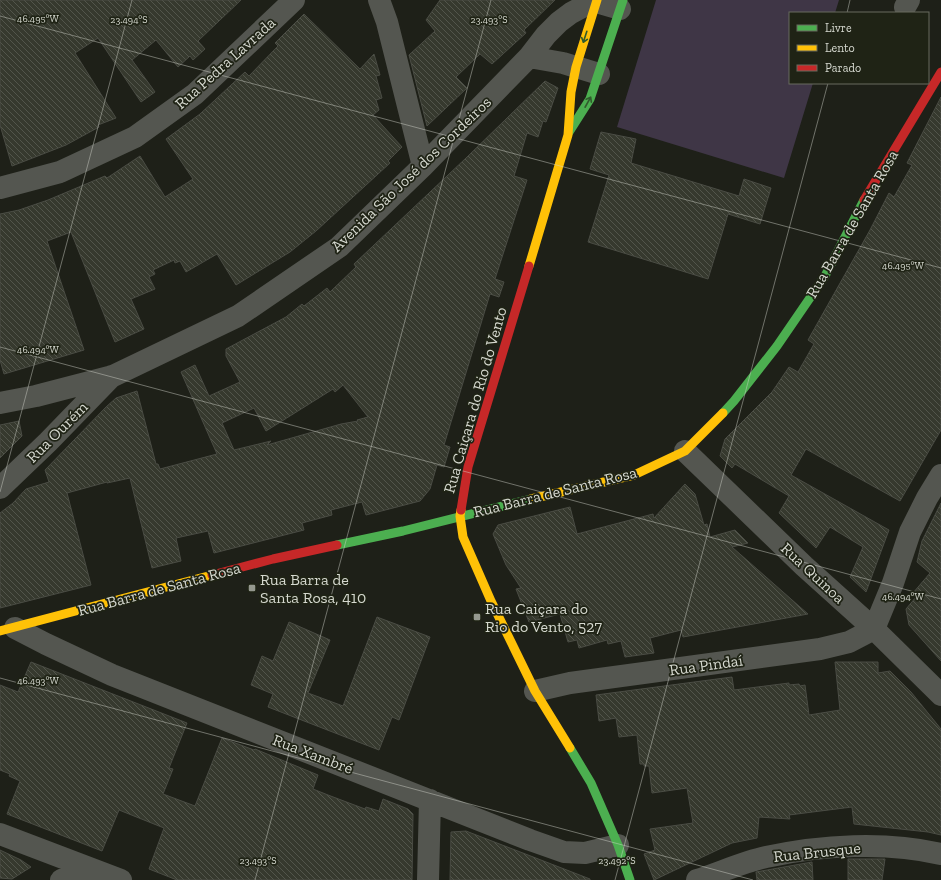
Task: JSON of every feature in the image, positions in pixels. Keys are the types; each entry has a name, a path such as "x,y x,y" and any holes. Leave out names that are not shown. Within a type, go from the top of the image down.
{"street":[{"name":"Rua Pedra Lavrada","path":"0,188 60,172 135,137 194,94 294,0"},
{"path":"379,0 387,22 423,166"},
{"path":"597,1 621,4"},
{"name":"Avenida São José dos Cordeiros","path":"0,403 36,396 112,376 238,316 339,247 423,166 529,57 546,35 559,22 584,6 597,1"},
{"name":"Rua Caiçara do Rio do Vento","path":"597,1 576,67 571,92 568,135 468,467 460,516 463,537 491,601 535,691 591,783 618,845 630,880"},
{"name":"Rua Caiçara do Rio do Vento","path":"568,135 590,99 621,4"},
{"path":"529,57 576,67 599,74"},
{"name":"Rua Barra de Santa Rosa","path":"8,630 273,559 403,531 634,475 685,451 734,401 777,346 825,276 866,196 941,72"},
{"name":"Rua Ourém","path":"0,488 48,442 112,376"},
{"name":"Rua Quinoa","path":"685,451 804,566 874,629 941,695"},
{"path":"874,629 893,582 910,532 927,498 941,475"},
{"name":"Rua Pindaí","path":"535,691 570,684 820,649 849,642 874,629"},
{"name":"Rua Xambré","path":"8,630 46,644 112,675 564,852 585,853 618,845"},
{"path":"428,880 430,800"},
{"path":"0,834 121,880"},
{"name":"Rua Brusque","path":"697,880 766,857 828,847 881,847 922,850 941,854"},
{"path":"61,880 89,868"}],"shaded area":[{"path":"656,0 839,0 835,12 789,12 789,84 813,84 784,178 617,127"}],"building":[{"path":"0,0 241,0 198,41 205,49 193,60 190,56 178,67 156,40 132,60 155,92 141,102 98,38 75,53 116,118 98,125 99,127 66,145 12,166 0,125"},
{"path":"440,0 555,0 524,30 526,33 492,64 480,54 456,77 467,88 427,126 409,55 435,31 426,20"},
{"path":"304,14 360,69 374,54 380,75 376,76 382,98 376,100 379,110 373,115 402,147 388,161 390,163 316,231 290,252 236,285 217,254 186,272 180,261 175,263 174,260 153,270 155,274 149,277 155,289 131,299 144,329 115,342 71,232 47,241 84,350 4,374 0,360 0,214 19,210 48,200 105,176 107,178 140,156 165,197 193,179 166,139 200,114 245,72 249,76 278,46 275,43"},
{"path":"545,81 558,88 546,122 543,121 538,137 527,133 514,176 527,180 495,279 504,282 499,297 490,294 444,445 450,447 444,467 437,465 430,489 420,501 366,515 362,502 331,510 332,515 302,523 304,530 214,553 208,531 176,538 181,561 152,568 130,478 107,482 67,493 91,585 0,608 0,513 13,503 26,489 49,482 45,470 106,407 116,398 137,391 156,464 158,464 160,469 217,454 181,372 195,365 209,396 240,382 226,356 226,349 286,317 302,304 304,306 327,288 330,292 356,267 354,264","holes":["343,385 368,417 267,445 271,441 234,450 222,423 254,408 266,431 333,389 335,392"]},
{"path":"941,97 941,430 900,501 806,449 791,475 889,530 866,592 850,577 863,547 830,527 816,548 779,513 789,496 735,464 732,468 720,456 725,439 772,392 789,367 798,372 814,344 808,340 870,230 889,193 894,197 912,165 907,163"},
{"path":"601,132 636,139 631,163 739,196 744,179 771,188 760,224 728,214 708,279 588,242 609,175 590,169"},
{"path":"19,421 22,436 0,458 0,425"},
{"path":"685,484 695,494 704,525 707,524 710,537 735,530 748,543 732,547 808,614 683,637 681,630 650,638 654,653 625,657 621,641 608,644 607,640 579,648 577,640 568,642 560,614 529,622 516,589 521,588 506,565 493,534 498,525 570,507 577,534 653,514 654,518"},
{"path":"941,503 941,661 909,625 906,609 916,597 913,593 930,573 917,562 922,541"},
{"path":"377,617 430,637 399,720 392,717 379,750 268,707 273,694 251,685 262,656 273,661 289,622 330,640 308,693 343,706"},
{"path":"31,662 187,723 169,768 173,769 163,794 195,806 222,738 254,750 255,749 318,775 313,789 328,795 365,809 366,807 379,811 383,799 408,809 413,814 412,880 177,880 149,869 164,828 119,810 102,851 7,814 20,781 9,776 10,774 0,770 0,685 18,692"},
{"path":"835,662 878,662 878,673 890,671 911,692 941,729 941,835 928,832 854,824 852,807 789,815 790,819 759,817 757,838 732,843 654,880 644,854 655,850 650,829 693,823 687,788 652,793 649,766 640,764 637,735 619,737 616,718 599,721 596,695 732,677 734,690 789,683 789,685 805,685 809,715 840,710"},
{"path":"466,831 590,880 450,880 451,832"},
{"path":"0,850 21,860 31,867 12,879 0,878"},
{"path":"848,859 885,859 882,880 848,880"},
{"path":"812,862 813,880 757,880 756,872"}],"traffic: fast":[{"path":"569,132 590,99 623,0"},
{"path":"723,413 777,346 825,276 864,200"},
{"path":"337,545 403,531 531,499"},
{"path":"570,748 591,783 618,845 630,880"}],"traffic: slow":[{"path":"529,266 568,135 571,92 576,67 597,0"},
{"path":"531,499 634,475 685,451 723,413"},
{"path":"461,510 460,516 463,537 491,601 535,691 570,748"},
{"path":"0,631 212,575"}],"traffic: jam":[{"path":"864,200 941,72"},
{"path":"461,510 468,467 529,266"},
{"path":"212,575 273,559 337,545"}],"place":[{"name":"Rua Barra de Santa Rosa, 410","path":"252,588"},
{"name":"Rua Caiçara do Rio do Vento, 527","path":"477,617"}]}
